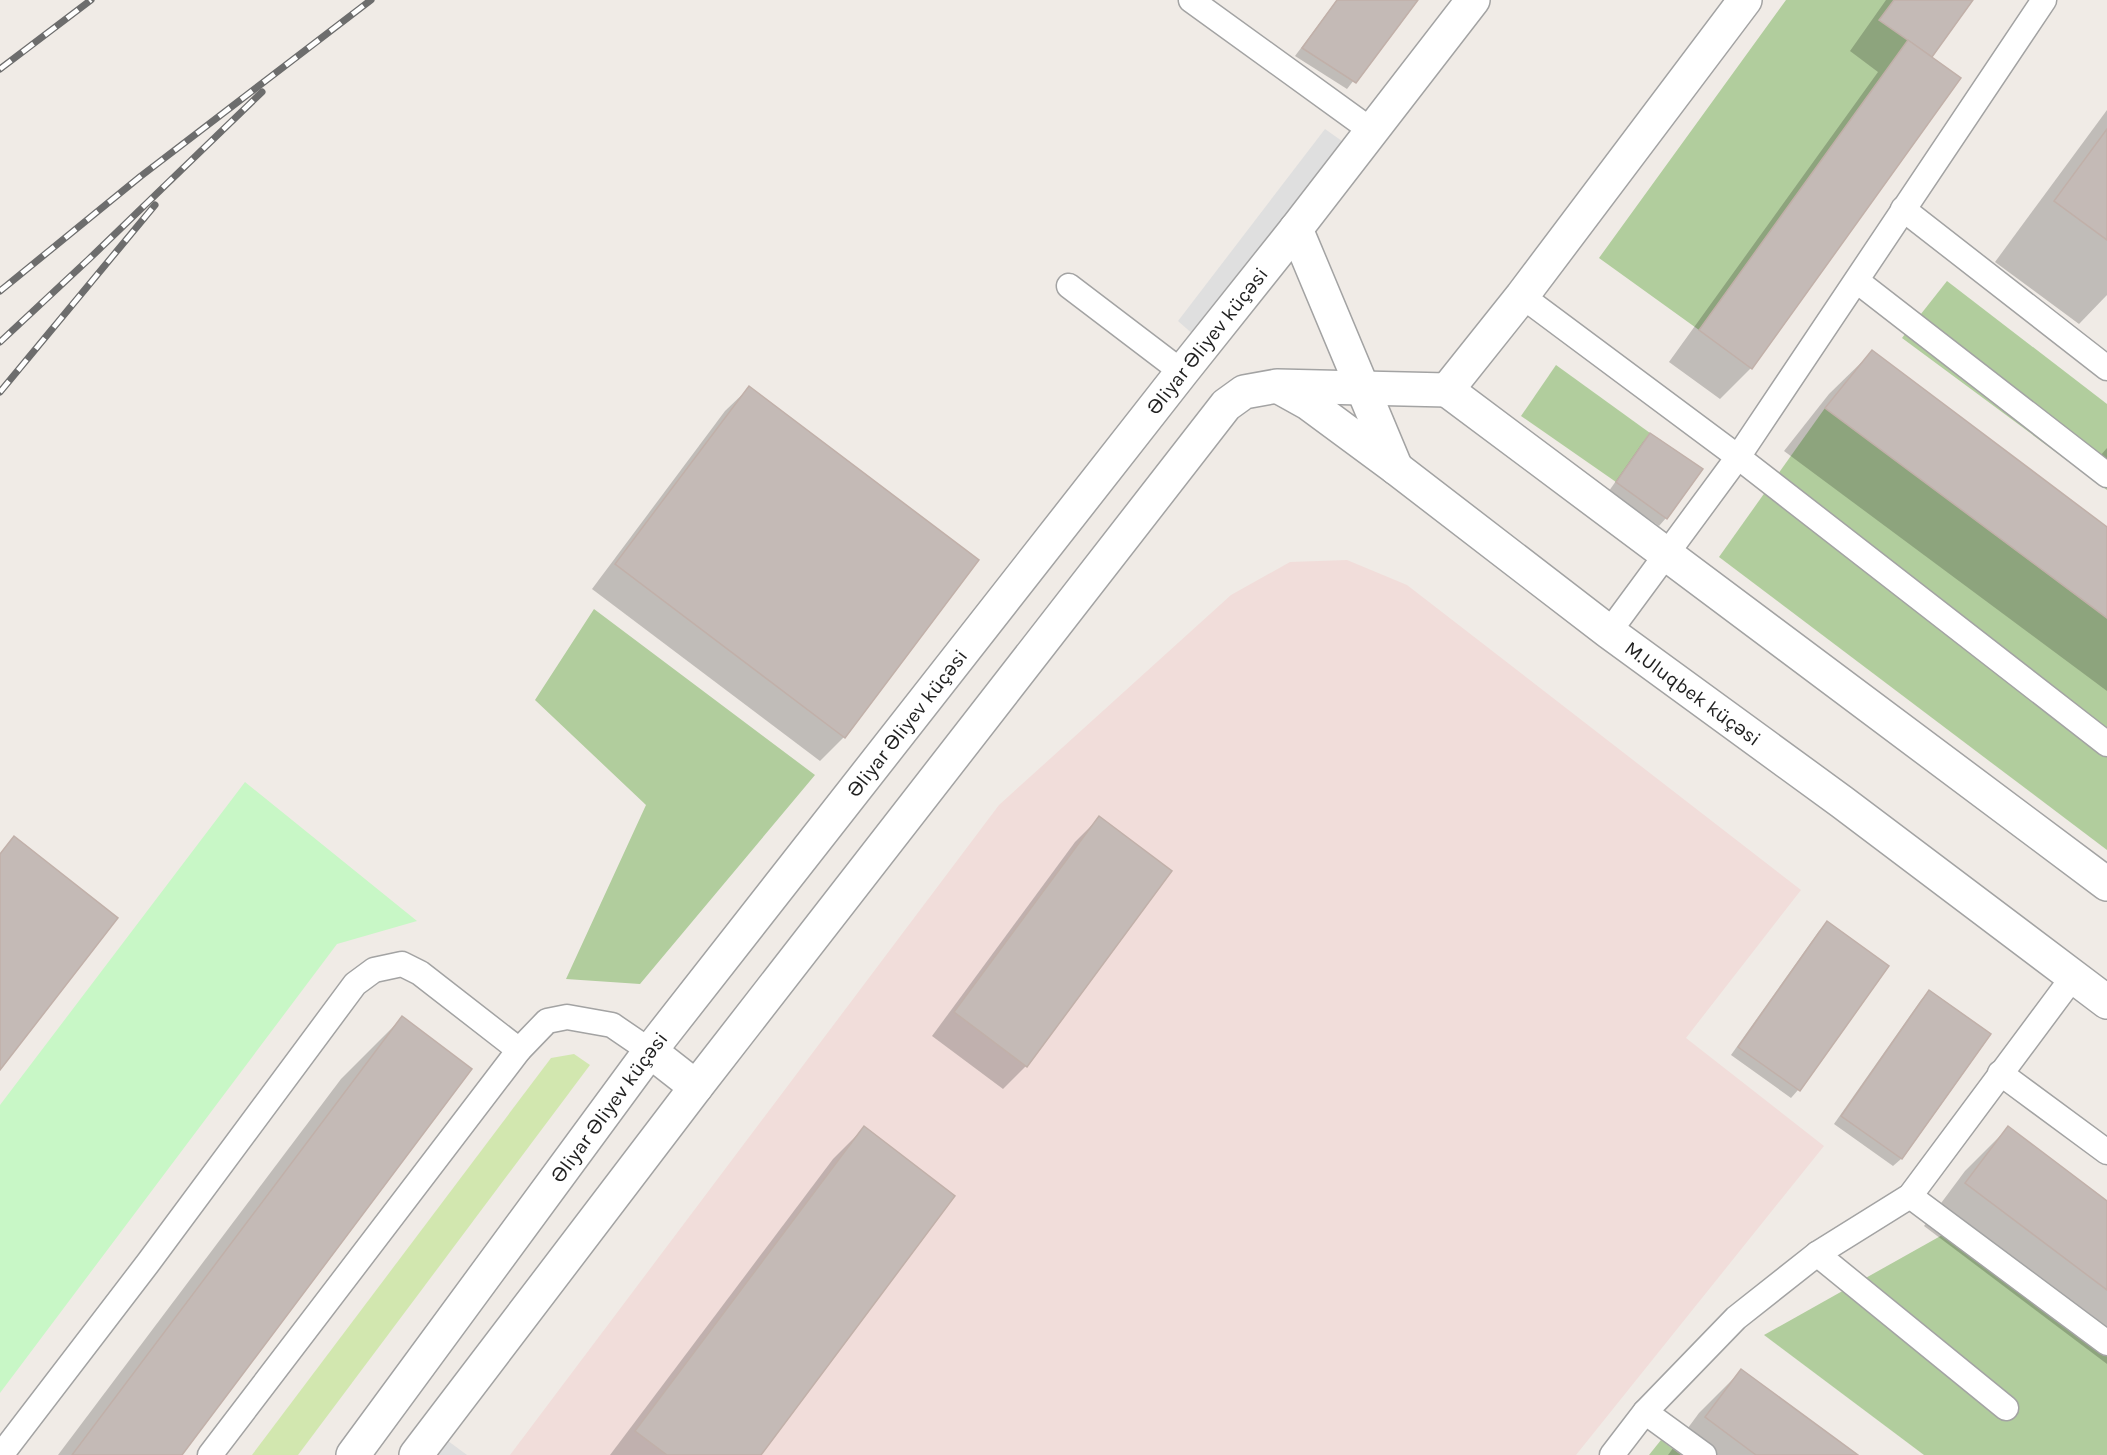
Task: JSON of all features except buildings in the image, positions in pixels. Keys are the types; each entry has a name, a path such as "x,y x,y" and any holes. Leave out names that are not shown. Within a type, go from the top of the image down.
{"street":[{"name":"Əliyar Əliyev küçəsi","path":"353,1455 650,1051 1296,230 1473,0"},
{"path":"1447,390 1522,296 1745,0"},
{"path":"1296,230 1396,468"},
{"path":"416,1455 696,1087 1226,405 1244,392 1277,386 1447,390 2107,884"},
{"name":"M.Uluqbek küçəsi","path":"1277,386 1308,403 1396,468 1609,632 1842,802 2107,1002"},
{"path":"650,1051 696,1087"}],"lane":[{"path":"1191,0 1372,130"},
{"path":"1609,632 1738,457 2044,0"},
{"path":"1903,209 2107,368"},
{"path":"1857,281 2107,475"},
{"path":"1069,286 1182,372"},
{"path":"1522,296 1738,457 2107,744"},
{"path":"1,1455 148,1263 355,984 374,970 402,964 420,973 519,1050"},
{"path":"1612,1455 1645,1412 1736,1318 1817,1254 1910,1196 2000,1072 2073,977"},
{"path":"210,1455 519,1050 547,1021 567,1017 612,1025 650,1051"},
{"path":"2000,1072 2107,1152"},
{"path":"1910,1196 2107,1343"},
{"path":"1817,1254 2006,1408"},
{"path":"1645,1412 1704,1455"}],"shaded area":[{"path":"1325,129 1356,151 1204,344 1178,321"},
{"path":"1347,560 1407,585 1801,890 1686,1038 1824,1146 1576,1455 510,1455 999,805 1231,595 1290,562"},
{"path":"444,1438 467,1455 432,1455"}],"green space":[{"path":"1786,0 1894,0 1880,20 1908,40 1699,330 1599,258"},
{"path":"1947,281 2107,404 2107,490 1902,338"},
{"path":"1556,365 1650,433 1616,482 1521,416"},
{"path":"1825,408 2107,618 2107,850 1719,557"},
{"path":"594,609 815,775 640,984 566,979 646,805 535,700"},
{"path":"245,782 417,921 337,944 0,1393 0,1105"},
{"path":"574,1054 590,1065 298,1455 252,1455 551,1058"},
{"path":"1953,1229 2107,1343 2107,1455 1924,1455 1764,1335"},
{"path":"1661,1440 1681,1455 1649,1455"}],"railway":[{"path":"0,69 91,0"},
{"path":"0,291 141,176 371,0"},
{"path":"0,342 262,92"},
{"path":"0,392 155,205"}]}
